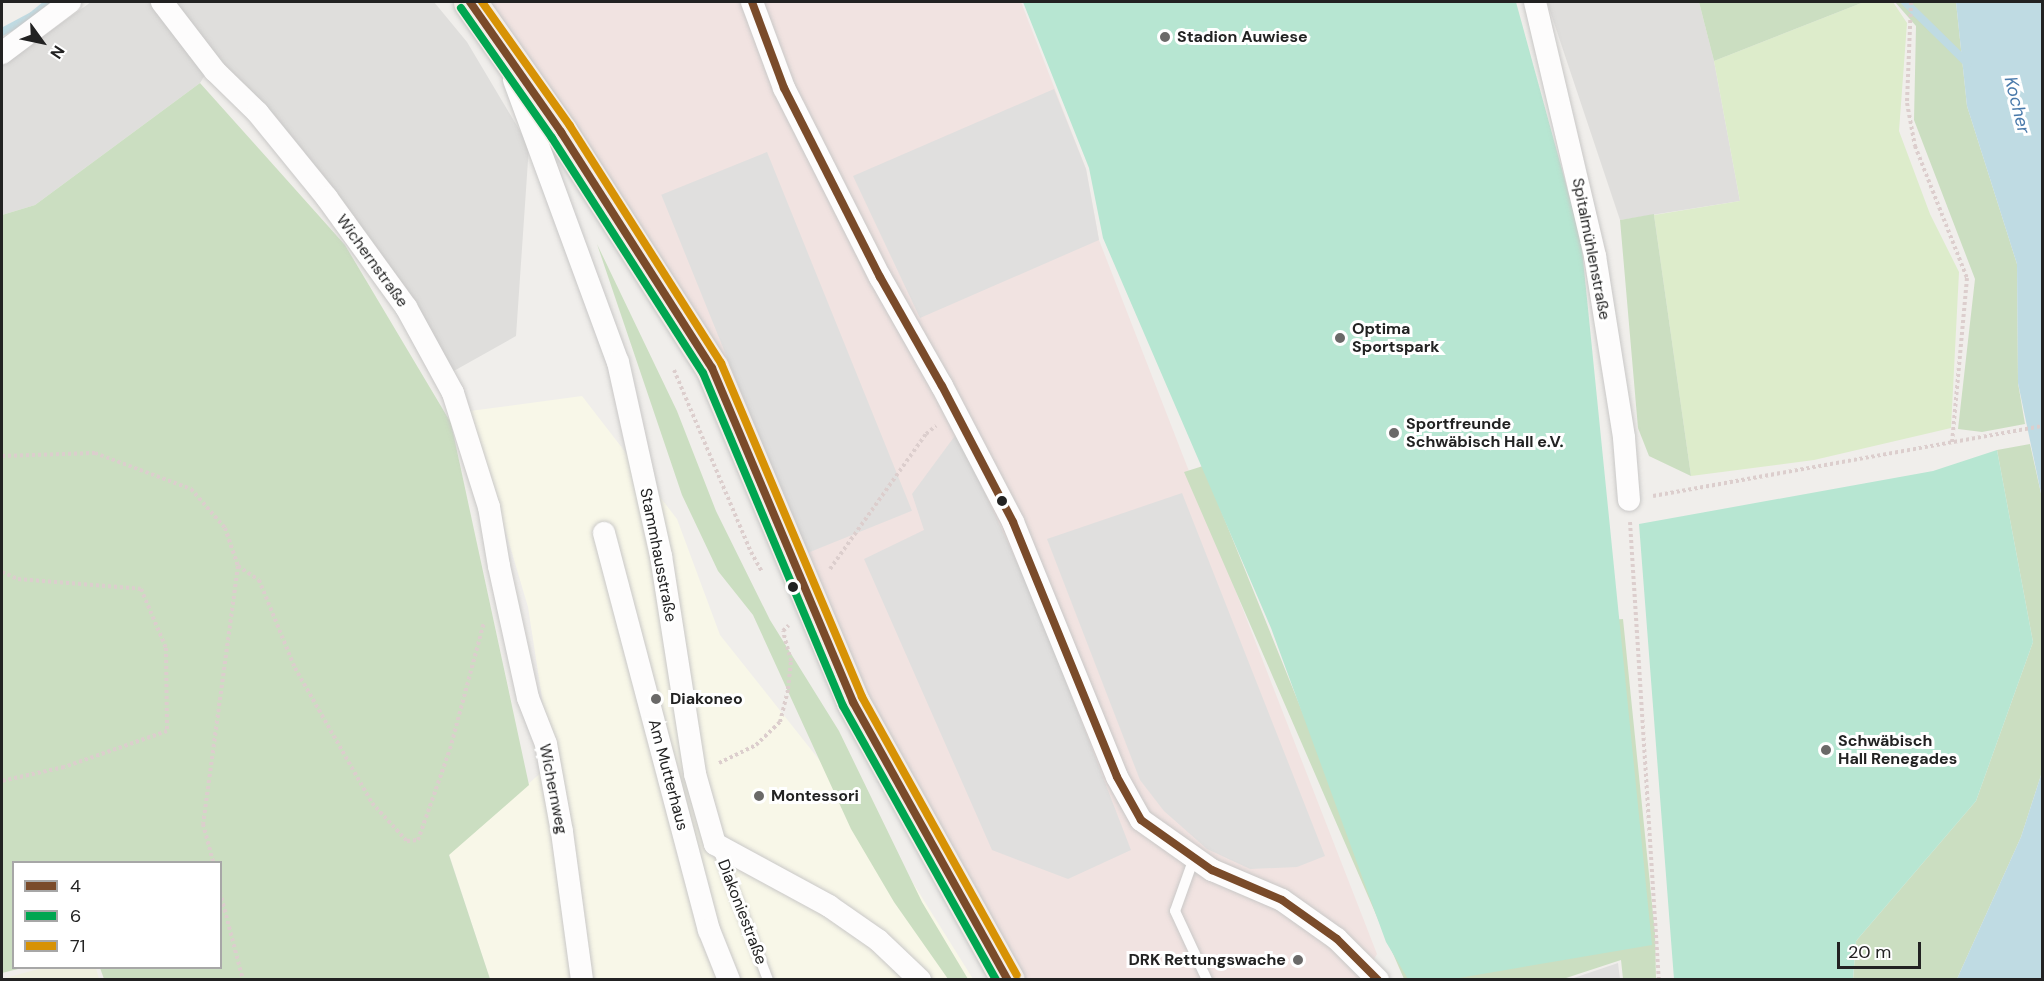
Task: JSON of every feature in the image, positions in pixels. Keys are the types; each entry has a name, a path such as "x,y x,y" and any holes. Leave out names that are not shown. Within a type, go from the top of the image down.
{"main road":[{"path":"471,2 561,132 712,368 853,702 1008,980"}],"street":[{"path":"2,53 70,2"},
{"name":"Wichernstraße","path":"162,2 215,71 258,113 327,198 406,307 453,393 489,507 499,566"},
{"path":"752,2 784,88 880,277 1013,522 1117,777 1141,820 1212,870 1282,900 1337,939 1378,980"},
{"name":"Spitalmühlenstraße","path":"1535,2 1595,256 1624,438 1629,500"},
{"name":"Stammhausstraße","path":"497,38 565,214 618,362 661,556 695,774 716,844"},
{"name":"Am Mutterhaus","path":"604,533 709,930 729,980"},
{"name":"Wichernweg","path":"499,566 528,698 546,744 582,980"},
{"path":"716,844 830,906 878,940 920,980"}],"lane":[{"name":"Diakoniestraße","path":"716,844 768,980"},
{"path":"1194,858 1174,912 1207,980"}],"path":[{"path":"1911,2 1907,103 1915,146 1967,278 1953,443"},
{"path":"828,571 926,434 954,410"},
{"path":"1659,980 1629,500 2043,426"},
{"path":"2,456 94,453 191,489 225,528 238,566 203,824 213,861"},
{"path":"238,566 258,580 301,679 372,803 407,841 418,840 443,770 486,615"},
{"path":"2,572 18,579 141,589 166,648 167,731 64,767 2,782"},
{"path":"695,774 756,745 780,722 788,689 791,661 783,631"},
{"path":"222,900 243,980"}],"shaded area":[{"path":"91,2 434,2 467,42 529,146 516,336 452,372 214,61 200,83 35,205 2,215 2,66"},
{"path":"477,2 1021,2 1086,169 1099,240 1377,954 1362,979 1008,979 853,702 712,368"},
{"path":"1547,2 1699,2 1714,61 1740,201 1620,220"},
{"path":"1054,89 1086,169 1099,240 920,318 853,176"},
{"path":"767,152 912,511 806,554 661,195"},
{"name":"Diakoneo","path":"582,396 677,519 720,635 898,859 973,979 490,979 449,854 552,763 528,607 470,411"},
{"path":"957,433 1034,599 1131,850 1068,879 992,850 864,559 924,530 912,494"},
{"path":"1182,493 1325,856 1297,867 1250,869 1207,849 1164,811 1140,780 1047,539"},
{"path":"1618,963 1620,979 1571,979"}],"green space":[{"name":"Sportfreunde Schwäbisch Hall e.V.","path":"1023,2 1516,2 1581,239 1652,945 1453,979 1408,979 1386,942 1271,628 1103,238 1089,168"},
{"path":"1699,2 1864,2 1714,61"},
{"path":"1864,2 1893,2 1907,23 1899,131 1930,214 1959,272 1951,428 1814,460 1691,476 1654,215 1740,201 1714,61"},
{"path":"1895,2 1956,2 1967,106 2017,264 2018,383 2025,424 1982,432 1958,429 1975,279 1914,120 1916,26"},
{"path":"200,83 345,245 451,423 529,785 449,855 490,979 104,979 100,969 222,969 222,861 12,861 12,969 18,969 2,973 2,215 35,205"},
{"path":"1654,214 1691,476 1649,456 1638,428 1620,220"},
{"path":"597,244 677,411 716,511 770,620 839,731 922,902 968,979 948,979 894,902 851,829 753,615 718,571 682,495"},
{"path":"2030,444 2042,498 2042,772 2021,837 1957,979 1853,980 1856,941 1976,801 2033,642 1997,450"},
{"name":"Schwäbisch Hall Renegades","path":"1997,450 2033,642 1976,801 1856,941 1853,979 1674,979 1639,524 1933,471"},
{"path":"1203,466 1390,929 1419,979 1404,979 1184,472"},
{"path":"1623,619 1655,933 1656,979 1623,979 1621,960 1563,979 1452,980 1608,620"},
{"path":"38,969 96,969 99,979 2,979"}],"water":[{"name":"Kocher","path":"1956,2 2042,2 2042,498 2018,383 2017,264 1967,106"},
{"path":"2042,772 2042,979 1957,979 2021,837"}],"waterway":[{"path":"2,32 32,16 49,2"},
{"path":"1905,2 1968,64"}],"transit line":[{"name":"4","path":"470,2 561,132 712,368 853,702 1008,980"},
{"name":"71","path":"482,2 570,126 721,363 862,697 1017,975"},
{"name":"4","path":"752,2 784,88 880,277 942,386 1013,522 1117,777 1141,820 1212,870 1282,900 1337,939 1378,980"},
{"name":"6","path":"461,8 552,138 703,373 843,706 996,980"}],"place":[{"name":"Stadion Auwiese","path":"1165,37"},
{"name":"Optima Sportspark","path":"1340,338"},
{"name":"Sportfreunde Schwäbisch Hall e.V.","path":"1394,433"},
{"name":"Diakoneo","path":"656,699"},
{"name":"Schwäbisch Hall Renegades","path":"1826,750"},
{"name":"Montessori","path":"759,796"},
{"name":"DRK Rettungswache","path":"1298,960"}]}
